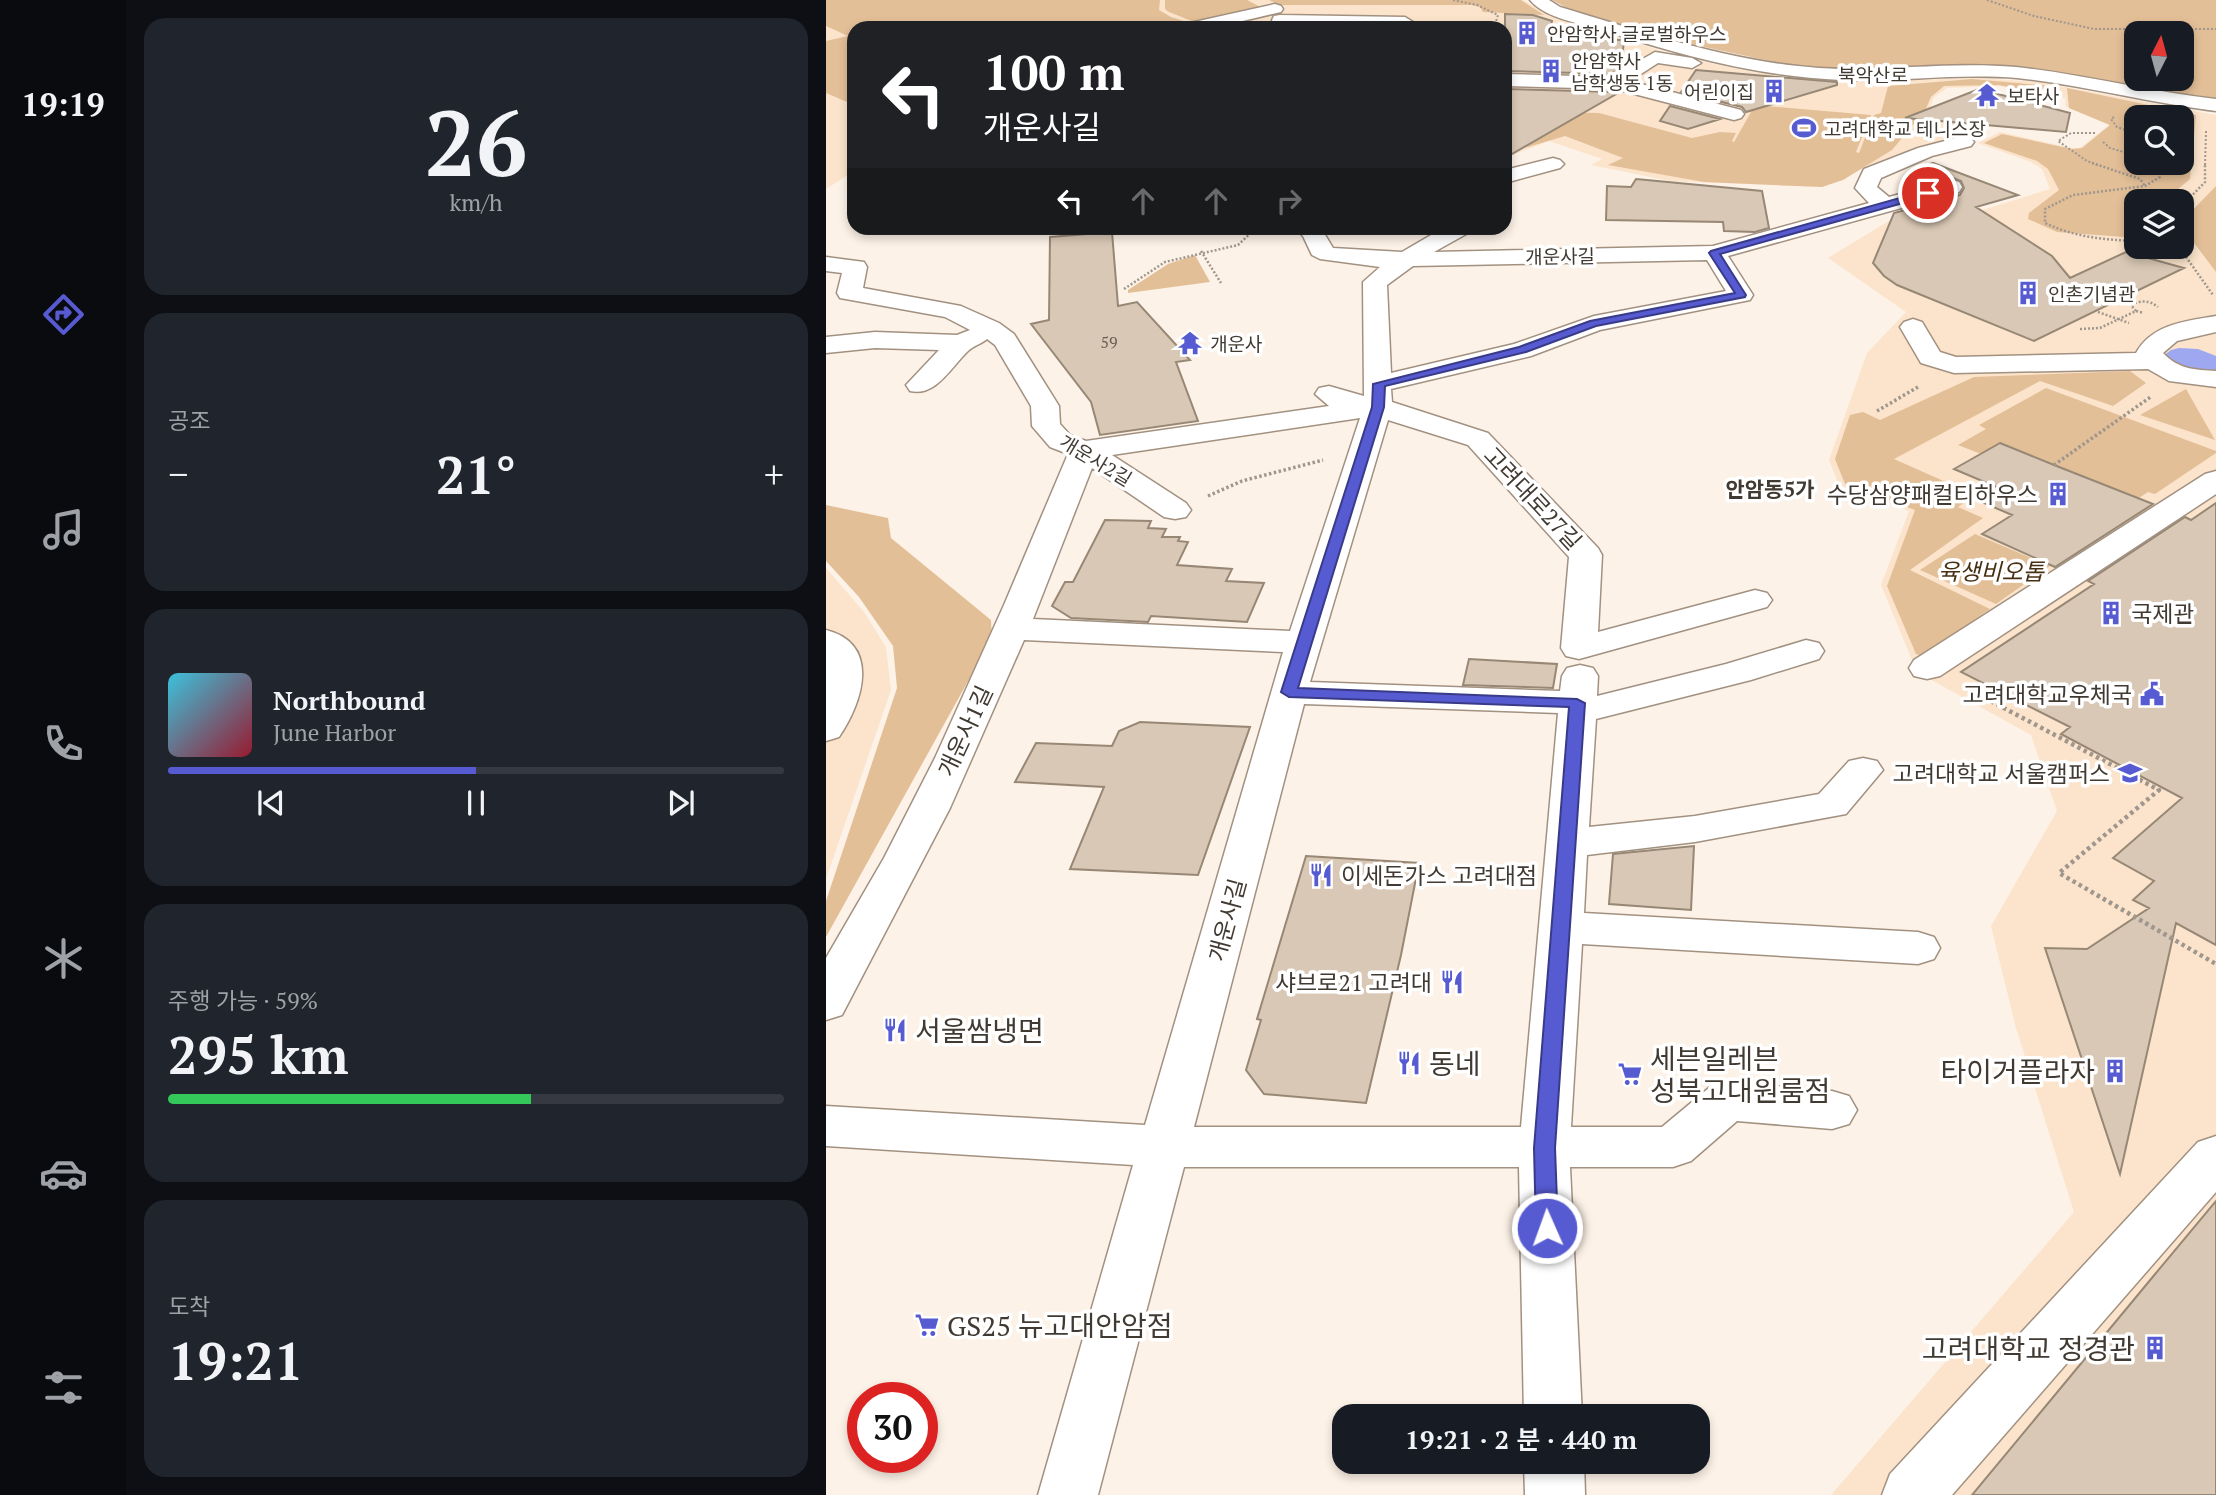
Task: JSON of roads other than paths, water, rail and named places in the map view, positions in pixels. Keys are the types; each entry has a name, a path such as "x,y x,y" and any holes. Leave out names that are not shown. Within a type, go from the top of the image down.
{"street":[{"path":"1258,0 1280,19"},
{"name":"북악산로","path":"1538,0 1554,10 1662,43 1785,70 1885,75 2017,73 2211,105"},
{"path":"1260,21 1363,21"},
{"path":"1621,79 1654,55 1742,71 1785,70"},
{"path":"1884,95 1885,75"},
{"path":"1621,79 1734,114"},
{"path":"1512,80 1621,79 1676,83"},
{"path":"1884,205 1866,188 1872,174 1925,152 1964,142"},
{"path":"1512,175 1553,164"},
{"name":"개운사길","path":"1314,235 1320,250 1328,254 1405,260 1714,253 1951,187"},
{"path":"1405,260 1448,235"},
{"path":"1084,450 1378,396 1594,324 1741,295 1714,253"},
{"name":"개운사길","path":"1068,1495 1289,692 1365,449 1378,396 1375,282 1405,260"},
{"name":"개운사2길","path":"826,264 855,267 849,293 952,311 990,329 1005,340 1045,406 1046,426 1060,441 1084,450 1175,510"},
{"path":"2216,324 2167,336 2151,347 2149,354 2163,369 2200,378 2216,403"},
{"path":"1913,327 1930,357 1954,365 2153,361"},
{"path":"920,385 961,343 990,329"},
{"path":"826,345 875,340 961,343"},
{"path":"1329,394 1339,400 1378,396"},
{"name":"고려대로27길","path":"1378,396 1478,439 1586,555 1579,648 1755,600"},
{"name":"개운사1길","path":"826,1003 845,960 905,859 1013,629 1084,450"},
{"path":"1927,668 2216,480"},
{"path":"1013,629 1305,642"},
{"path":"826,641 841,650 845,658 845,673 839,698 826,729"},
{"path":"1289,692 1578,697 1738,672 1806,651"},
{"path":"1553,1404 1544,1148 1578,697"},
{"path":"1567,843 1695,829 1832,805 1863,770"},
{"path":"1561,927 1918,948"},
{"path":"826,1126 1164,1147 1673,1147 1727,1101 1832,1110"},
{"path":"1912,1495 2216,1157"},
{"path":"1554,1474 1555,1495"}],"water":[{"path":"2179,348 2198,349 2216,356 2216,370 2186,371 2163,356"}],"place":[{"name":"안암학사 글로벌하우스","path":"1527,33"},
{"name":"안암학사 남학생동 1동","path":"1551,71"},
{"name":"어린이집","path":"1774,91"},
{"name":"보타사","path":"1987,95"},
{"name":"고려대학교 테니스장","path":"1804,128"},
{"name":"인촌기념관","path":"2028,293"},
{"name":"개운사","path":"1190,343"},
{"name":"수당삼양패컬티하우스","path":"2058,494"},
{"name":"국제관","path":"2111,613"},
{"name":"고려대학교우체국","path":"2152,694"},
{"name":"고려대학교 서울캠퍼스","path":"2130,773"},
{"name":"이세돈가스 고려대점","path":"1321,875"},
{"name":"샤브로21 고려대","path":"1452,982"},
{"name":"서울쌈냉면","path":"895,1030"},
{"name":"동네","path":"1409,1063"},
{"name":"타이거플라자","path":"2115,1071"},
{"name":"세븐일레븐 성북고대원룸점","path":"1630,1074"},
{"name":"GS25 뉴고대안암점","path":"927,1325"},
{"name":"고려대학교 정경관","path":"2155,1348"}],"district":[{"name":"안암동5가","path":"1770,489"}],"park label":[{"name":"육생비오톱","path":"1991,571"}]}
